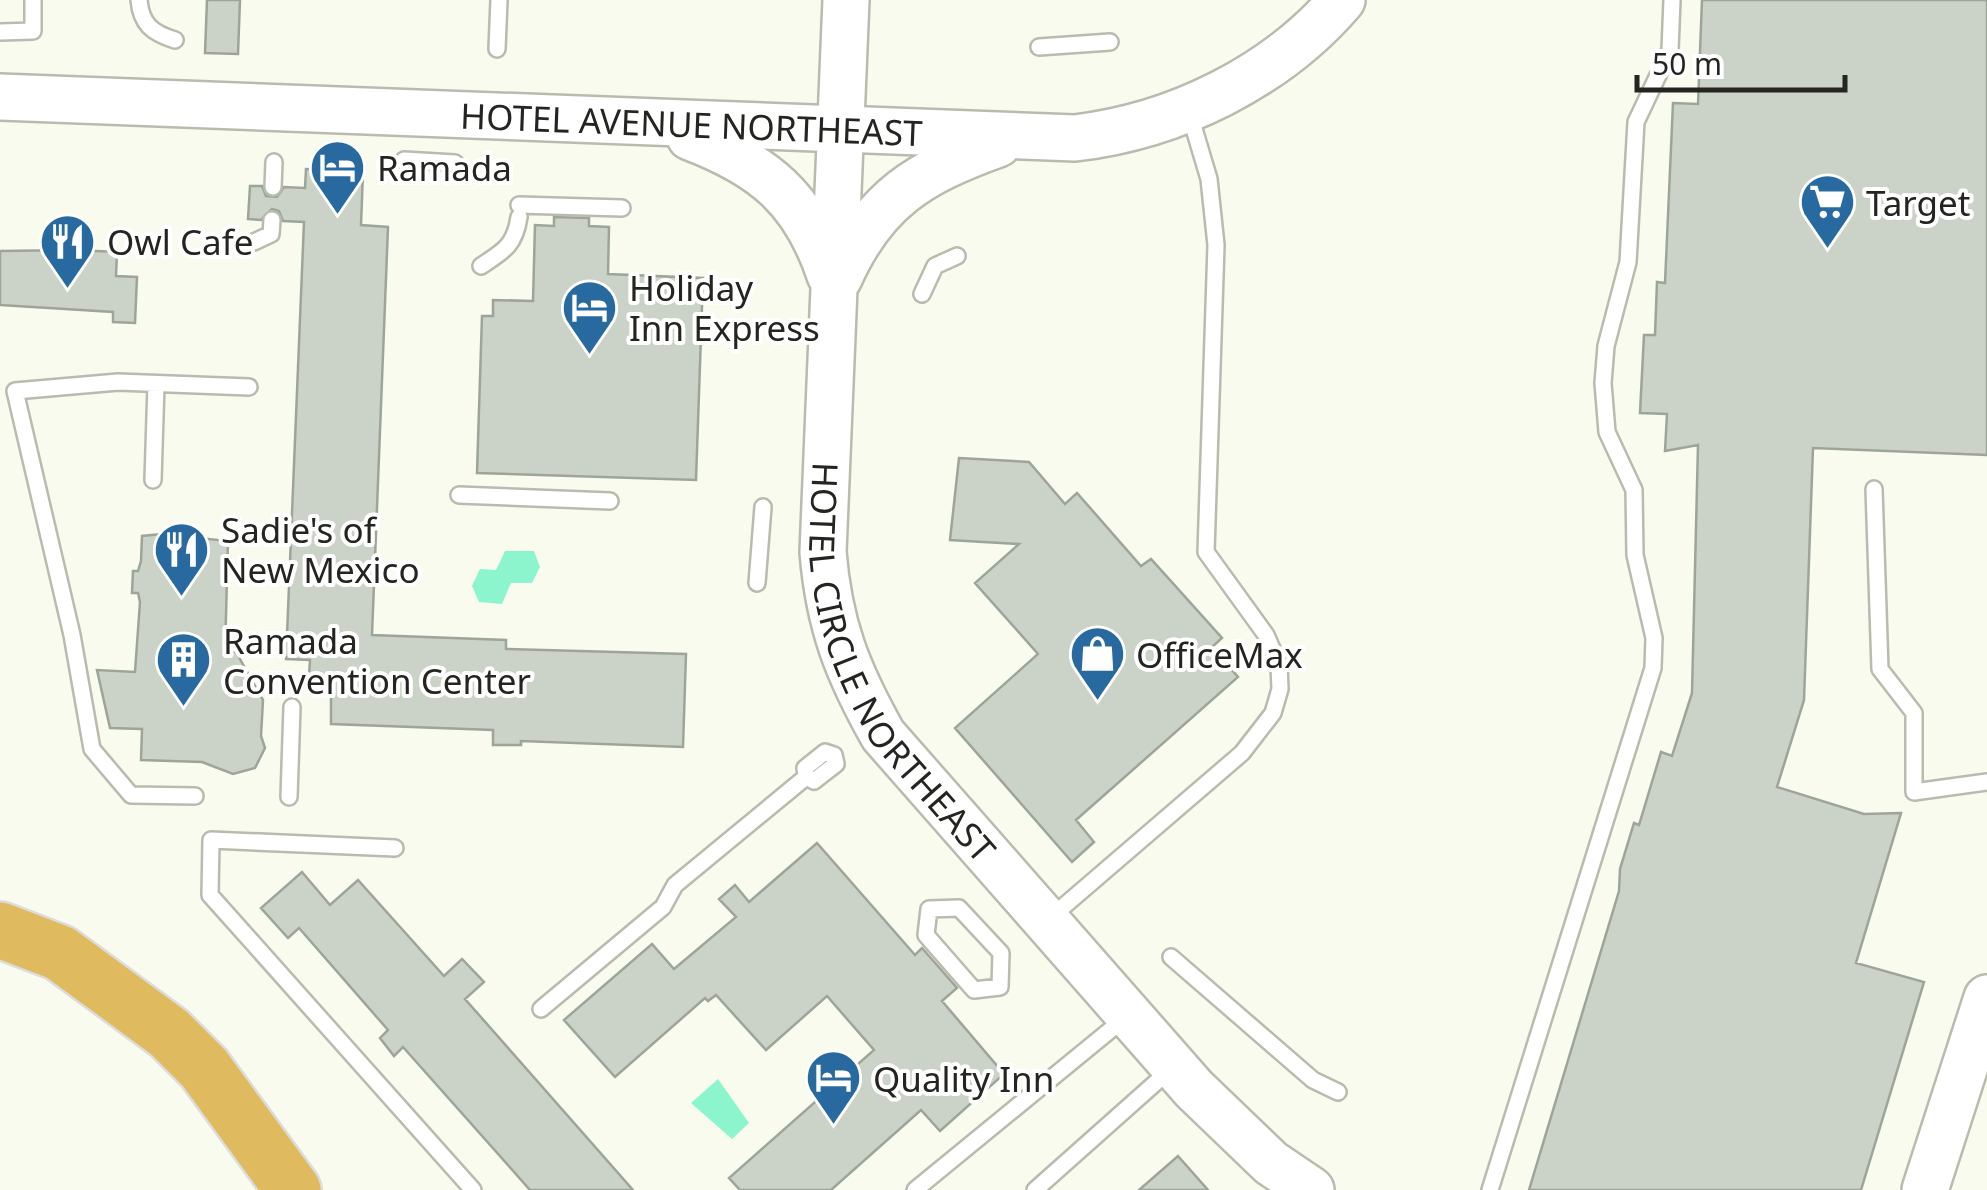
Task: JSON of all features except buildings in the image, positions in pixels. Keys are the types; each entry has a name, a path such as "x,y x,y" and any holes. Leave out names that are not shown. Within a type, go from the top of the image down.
{"highway":[{"path":"0,930 60,952 130,1000 188,1050 293,1190"},
{"path":"0,945 86,973"}],"street":[{"name":"HOTEL CIRCLE NORTHEAST","path":"846,0 823,552 828,610 851,677 883,735 1128,1015 1271,1163 1311,1190"},
{"name":"HOTEL AVENUE NORTHEAST","path":"0,97 841,132 1099,135 1188,108 1260,72 1304,39 1342,0"},
{"path":"660,125 745,160 773,181 810,228 834,288"},
{"path":"834,288 864,232 907,185 944,164 1016,137"},
{"path":"1925,1190 1987,998"}],"lane":[{"path":"0,32 33,31 32,0"},
{"path":"140,0 140,13 151,30 174,40"},
{"path":"497,49 499,0"},
{"path":"1490,1190 1652,668 1654,638 1635,555 1634,490 1607,432 1604,383 1606,346 1628,262 1636,122 1670,50 1672,0"},
{"path":"1039,48 1110,42"},
{"path":"1046,922 1242,753 1273,713 1280,689 1278,666 1266,636 1206,552 1216,245 1208,179 1188,108"},
{"path":"404,160 455,164"},
{"path":"273,187 274,162"},
{"path":"481,266 506,252 516,238 519,211 622,208"},
{"path":"254,242 271,234 272,220"},
{"path":"922,294 935,266 957,256"},
{"path":"195,796 132,795 92,749 72,635 15,391 118,382 250,388"},
{"path":"153,480 156,384"},
{"path":"1874,489 1880,668 1914,713 1914,792 1986,778"},
{"path":"459,495 610,501"},
{"path":"757,583 763,507"},
{"path":"289,797 292,707"},
{"path":"541,1009 663,907 675,885 806,777"},
{"path":"395,848 211,840 210,894 473,1190"},
{"path":"959,908 1001,954 1000,988 974,990 926,934 930,909 959,908"},
{"path":"1171,957 1312,1080 1338,1092"},
{"path":"915,1190 1128,1015"},
{"path":"1034,1190 1174,1066"}],"shaded area":[{"path":"505,551 534,551 540,567 532,583 511,583 502,604 479,602 472,586 480,569 496,570"},
{"path":"718,1079 749,1123 732,1139 691,1103"}],"place":[{"name":"Ramada","path":"338,216"},
{"name":"Target","path":"1827,251"},
{"name":"Owl Cafe","path":"68,290"},
{"name":"Holiday Inn Express","path":"590,356"},
{"name":"Sadie's of New Mexico","path":"182,598"},
{"name":"OfficeMax","path":"1097,703"},
{"name":"Ramada Convention Center","path":"184,709"},
{"name":"Quality Inn","path":"834,1127"}]}
